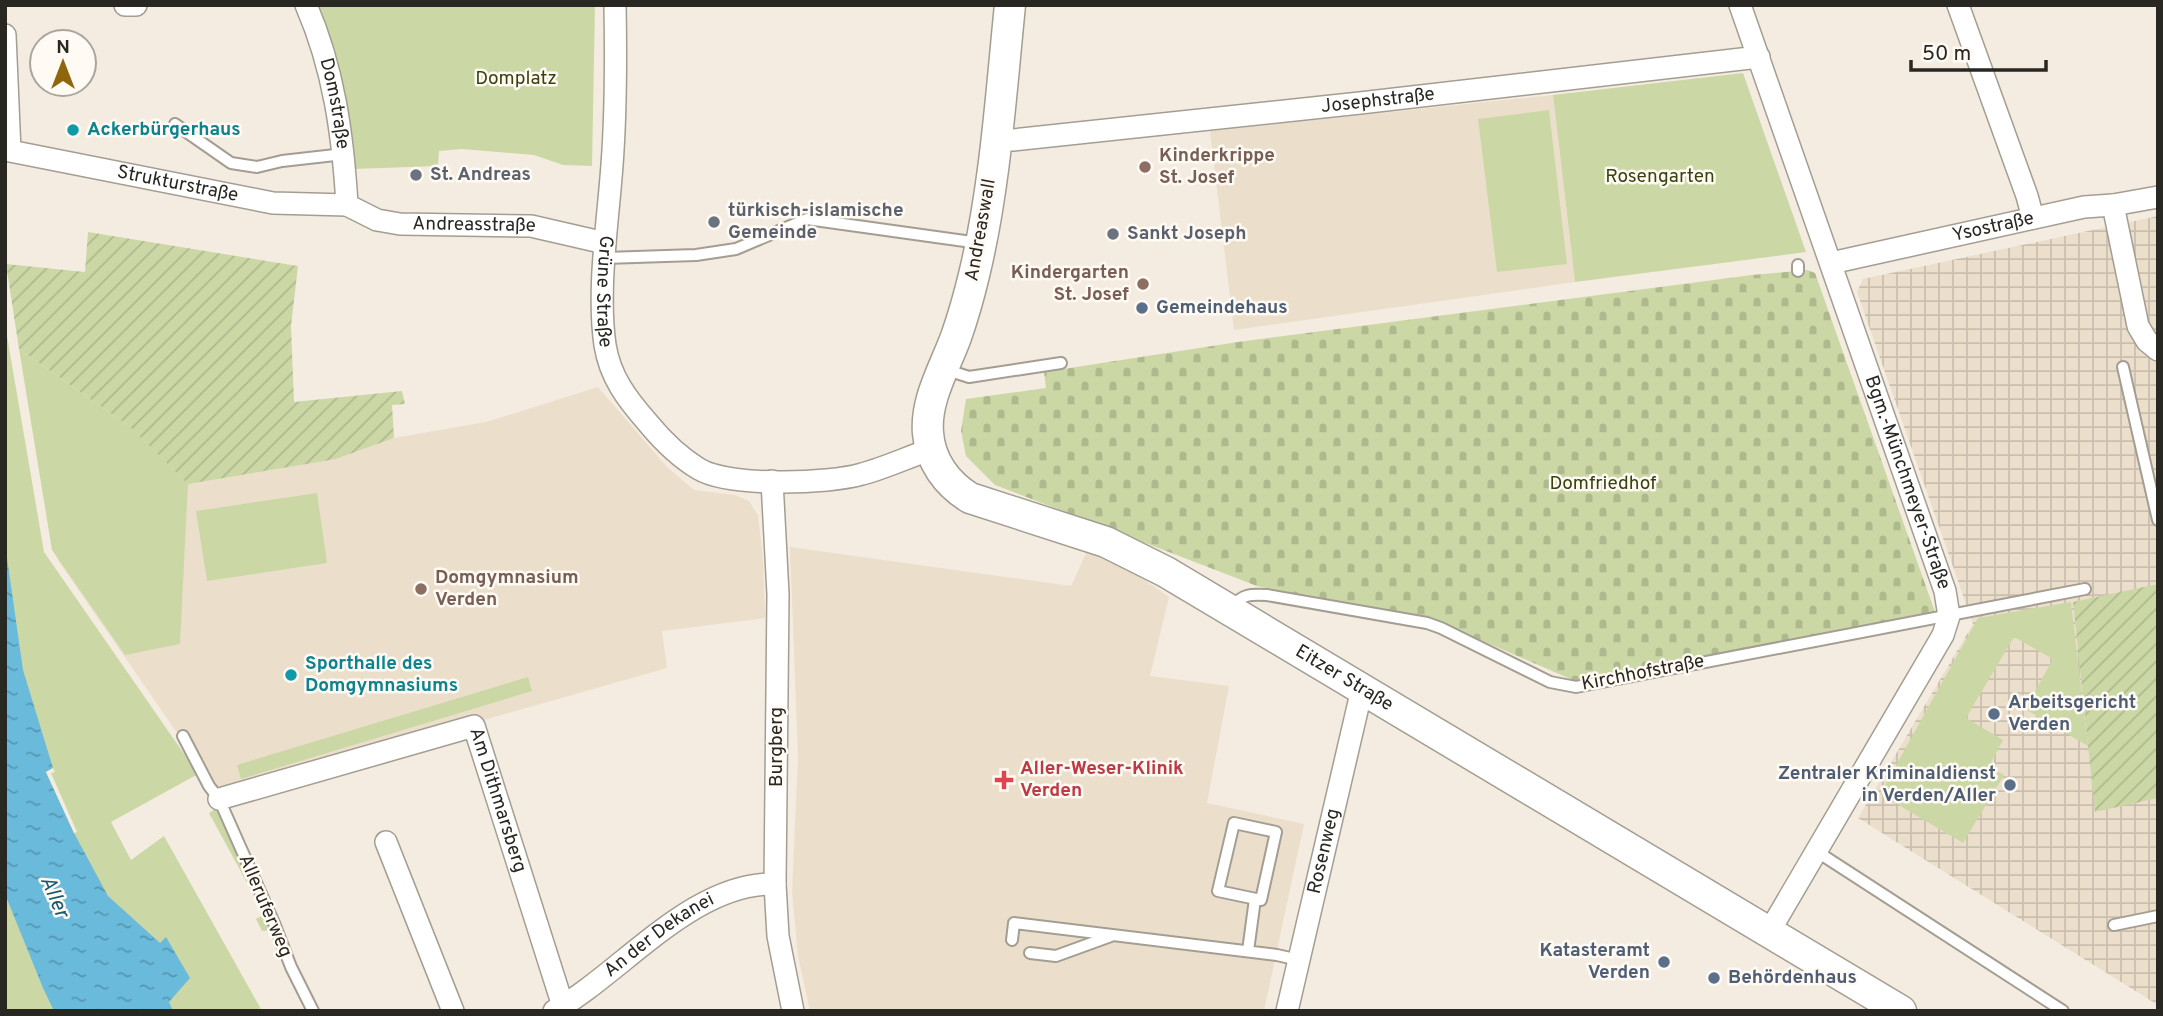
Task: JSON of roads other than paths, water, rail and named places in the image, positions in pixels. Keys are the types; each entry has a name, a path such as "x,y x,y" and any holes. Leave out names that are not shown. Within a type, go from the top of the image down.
{"main road":[{"name":"Andreaswall","path":"932,449 928,435 929,415 966,306 981,243 997,140 1010,5"},
{"name":"Eitzer Straße","path":"932,449 944,476 957,490 970,498 1106,542 1166,572 1769,932 1797,958 1901,1011"}],"street":[{"path":"125,5 136,5"},
{"name":"Domstraße","path":"306,5 320,37 338,110 347,205"},
{"name":"Grüne Straße","path":"615,5 612,162 603,308 605,345 611,370 621,390 671,449 700,470 734,480 772,481"},
{"name":"Bgm.-Münchmeyer-Straße","path":"1740,5 1945,591 1949,616 1943,635 1769,932"},
{"path":"1958,5 2033,218"},
{"name":"Strukturstraße","path":"5,35 10,151 273,203 347,205"},
{"name":"Josephstraße","path":"997,140 1759,58"},
{"name":"Ysostraße","path":"1831,263 2084,207 2158,197"},
{"name":"Andreasstraße","path":"347,205 377,220 400,224 531,226 605,251"},
{"path":"2113,205 2138,326 2147,341 2158,350"},
{"path":"772,481 822,480 860,475 932,449"},
{"name":"Burgberg","path":"772,481 778,594 775,884 778,936 793,1011"},
{"name":"Rosenweg","path":"1287,1011 1364,690"},
{"name":"Am Dithmarsberg","path":"219,799 474,726 559,1008"},
{"path":"386,842 453,1011"},
{"name":"An der Dekanei","path":"559,1008 696,907 725,894 763,883 775,884"}],"lane":[{"path":"175,124 231,163 257,167 282,161 344,154"},
{"path":"605,251 696,255 736,249 807,219 981,243"},
{"path":"943,369 969,377 1061,363"},
{"path":"2123,367 2158,520"},
{"name":"Kirchhofstraße","path":"1230,610 1237,600 1244,596 1267,595 1427,623 1550,682 1576,687 2085,589"},
{"name":"Alleruferweg","path":"183,736 209,786 219,799 291,967 313,1011"},
{"path":"1234,823 1276,832 1261,900 1255,899 1218,891 1234,823"},
{"path":"1816,851 2063,1011"},
{"path":"1248,951 1255,899"},
{"path":"2114,925 2158,916"},
{"path":"1012,940 1014,923 1248,951 1299,960"},
{"path":"1030,953 1056,956 1114,935"}],"water":[{"name":"Aller","path":"5,544 23,670 53,768 46,772 74,833 108,896 160,943 166,937 190,978 169,1002 173,1011 54,1011 5,894"}],"place":[{"name":"Ackerbürgerhaus","path":"73,130"},
{"name":"Kinderkrippe St. Josef","path":"1145,167"},
{"name":"St. Andreas","path":"416,175"},
{"name":"türkisch-islamische Gemeinde","path":"714,222"},
{"name":"Sankt Joseph","path":"1113,234"},
{"name":"Kindergarten St. Josef","path":"1143,284"},
{"name":"Gemeindehaus","path":"1142,308"},
{"name":"Domgymnasium Verden","path":"421,589"},
{"name":"Sporthalle des Domgymnasiums","path":"291,675"},
{"name":"Arbeitsgericht Verden","path":"1994,714"},
{"name":"Aller-Weser-Klinik Verden","path":"1004,780"},
{"name":"Zentraler Kriminaldienst in Verden/Aller","path":"2010,785"},
{"name":"Katasteramt Verden","path":"1664,962"},
{"name":"Behördenhaus","path":"1714,978"}],"park label":[{"name":"Domplatz","path":"516,79"},
{"name":"Rosengarten","path":"1660,177"},
{"name":"Domfriedhof","path":"1603,484"}]}
